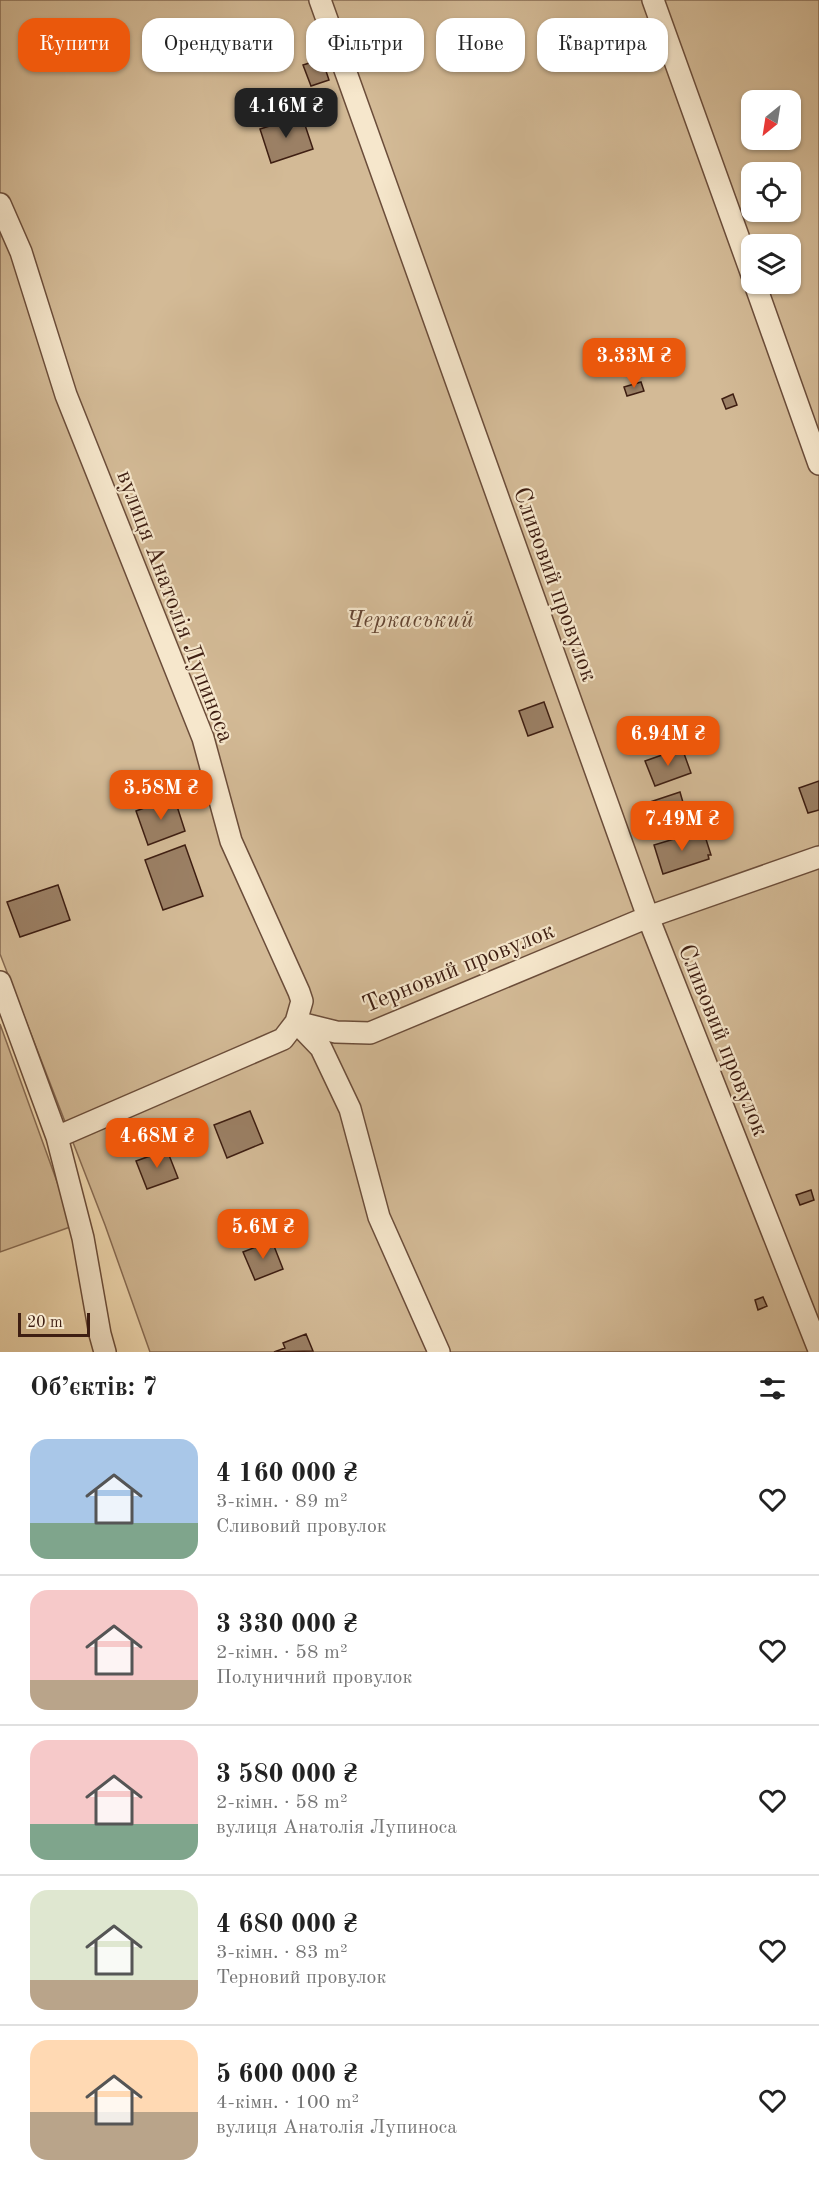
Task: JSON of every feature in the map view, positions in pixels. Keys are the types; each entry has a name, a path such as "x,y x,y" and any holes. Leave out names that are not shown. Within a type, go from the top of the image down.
{"street":[{"name":"Сливовий провулок","path":"320,0 648,917 819,1350"},
{"path":"653,0 741,244"},
{"name":"вулиця Анатолія Лупиноса","path":"0,204 21,252 66,395 203,738 231,841 299,992 302,1001 296,1022"},
{"path":"758,294 819,464"},
{"name":"Терновий провулок","path":"296,1022 336,1032 370,1033 648,917 819,857"},
{"path":"0,982 57,1137 83,1238 105,1352"},
{"path":"57,1137 283,1039 296,1022 321,1047 350,1109 379,1217 439,1352"}],"green space":[{"name":"Черкаський","path":"0,0 819,0 819,1352 150,1352 105,1225 0,954"},
{"path":"0,1024 73,1226 0,1252"}],"building":[{"path":"306,64 306,72 326,72 329,80 311,86 303,65"},
{"path":"302,116 313,149 271,163 260,129"},
{"path":"641,382 644,391 627,396 624,387"},
{"path":"733,394 737,405 726,409 722,399"},
{"path":"544,702 553,727 528,736 519,711"},
{"path":"682,748 691,773 655,786 645,761"},
{"path":"819,781 819,810 808,813 799,788"},
{"path":"680,792 686,813 657,821 650,802"},
{"path":"174,797 185,831 148,845 136,811"},
{"path":"694,833 697,835 704,833 711,855 708,855 709,859 663,874 654,845"},
{"path":"185,845 203,896 163,910 145,860"},
{"path":"58,885 70,920 20,937 7,902"},
{"path":"250,1111 263,1143 227,1158 214,1125"},
{"path":"167,1150 178,1178 147,1189 136,1161"},
{"path":"811,1190 814,1200 800,1205 796,1195"},
{"path":"272,1241 283,1269 255,1280 243,1252"},
{"path":"763,1297 767,1306 758,1310 755,1300"},
{"path":"306,1334 313,1351 274,1352 285,1348 283,1343"}]}
